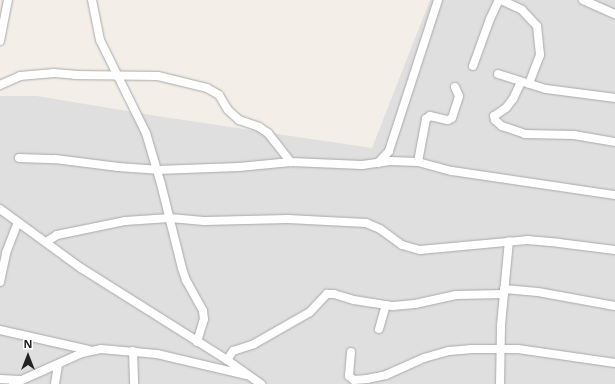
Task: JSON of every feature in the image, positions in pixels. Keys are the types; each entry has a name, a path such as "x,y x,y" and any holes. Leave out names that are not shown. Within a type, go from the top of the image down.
{"street":[{"path":"0,41 8,0"},
{"path":"92,0 100,40 144,128 157,170 186,280 203,311 204,319 197,342"},
{"path":"378,163 389,151 438,0"},
{"path":"473,66 490,19 500,0 522,10 537,26 540,55 525,83 506,108 494,116 494,120 502,126 525,134 574,134 585,138 615,142"},
{"path":"583,0 615,14"},
{"path":"0,85 12,78 37,73 158,76 210,89 219,96 228,110 239,120 259,127 268,133 291,162"},
{"path":"498,74 525,83 569,94 615,98"},
{"path":"418,162 426,119 430,116 448,120 452,118 459,96 455,88"},
{"path":"19,158 55,159 157,170 238,167 291,162 342,165 418,162 452,171 615,194"},
{"path":"0,209 81,268 227,360 261,384"},
{"path":"46,242 57,234 114,223 170,218 204,221 288,218 366,223 380,229 402,245 420,250 509,241 541,241 615,250"},
{"path":"0,282 6,253 18,222"},
{"path":"500,384 500,349 509,241"},
{"path":"227,360 233,351 254,344 310,312 327,294 334,294 344,298 386,305 415,304 456,295 504,292 538,292 615,306"},
{"path":"379,329 386,305"},
{"path":"0,330 91,350 133,351 158,354 250,376"},
{"path":"351,352 349,376 354,380 367,380 386,375 424,358 449,351 500,349 542,352 615,363"},
{"path":"13,384 91,350"},
{"path":"133,351 134,384"},
{"path":"55,384 58,364"},
{"path":"0,379 21,380"}],"shaded area":[{"path":"430,0 615,0 615,384 0,384 0,96 37,96 157,116 372,148"}]}
